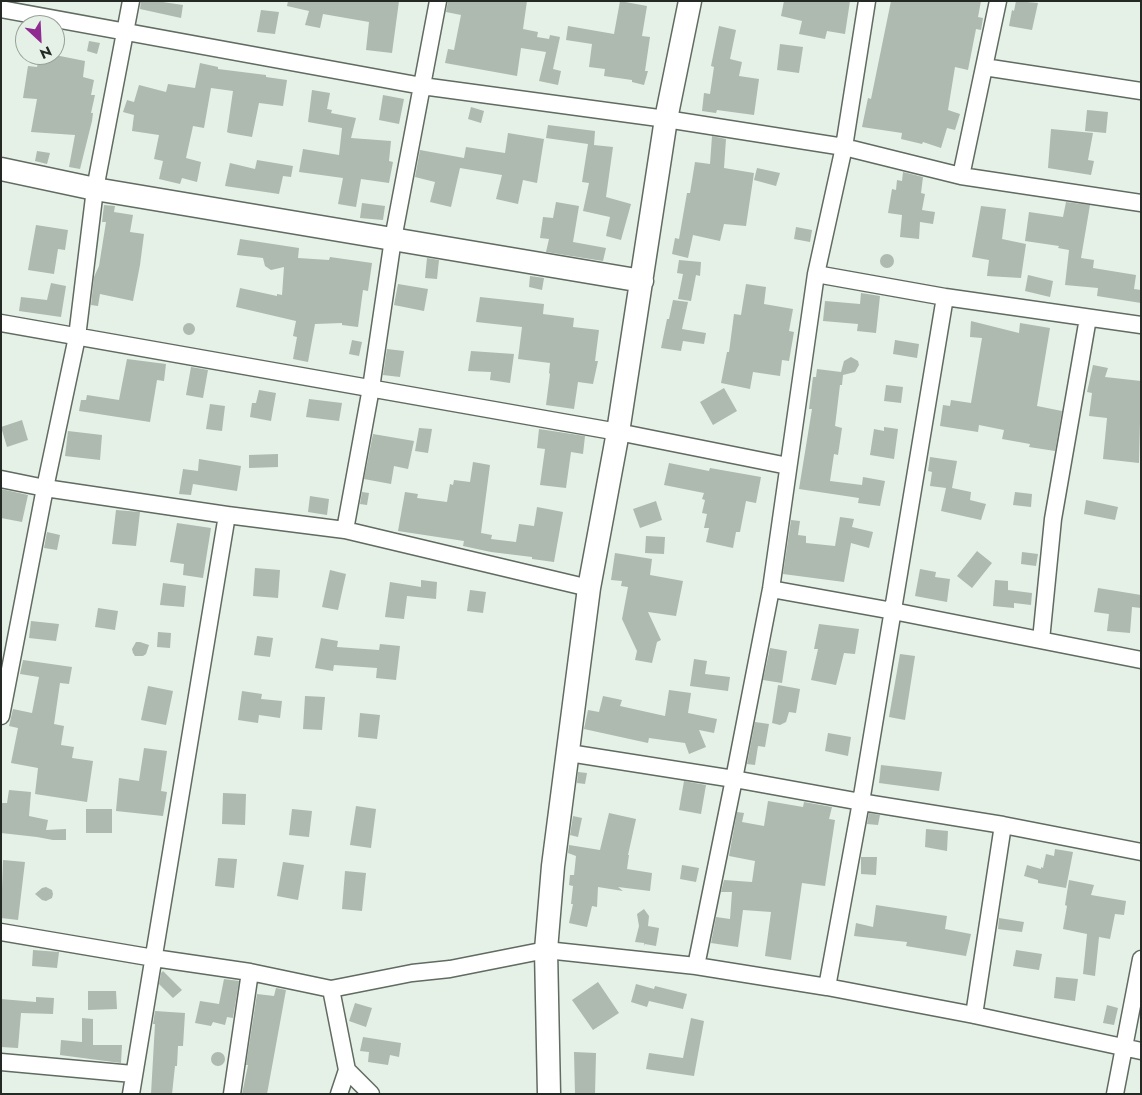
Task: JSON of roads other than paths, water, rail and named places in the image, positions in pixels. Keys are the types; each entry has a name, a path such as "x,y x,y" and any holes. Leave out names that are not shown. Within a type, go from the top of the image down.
{"main road":[{"path":"549,1094 546,950 553,866 589,588 618,432 666,119 690,1"},
{"path":"1,170 95,189 642,281"}],"street":[{"path":"1,716 45,488 77,337 95,189 131,1"},
{"path":"345,530 371,388 393,239 438,1"},
{"path":"696,966 771,589 816,274 844,147 867,1"},
{"path":"961,176 998,1"},
{"path":"1,9 422,86 666,119 844,147 961,176 1141,203"},
{"path":"984,67 1141,91"},
{"path":"816,274 945,297 1141,325"},
{"path":"828,987 861,802 945,297"},
{"path":"1041,640 1054,519 1088,318"},
{"path":"1,323 618,432 788,466"},
{"path":"1,479 45,488 227,516 345,530 589,588"},
{"path":"130,1094 227,516"},
{"path":"771,589 1141,660"},
{"path":"568,753 1003,825 1141,852"},
{"path":"974,1015 1003,825"},
{"path":"1,932 250,972 331,989 450,969 546,950 696,966 828,987 974,1015 1141,1051"},
{"path":"1115,1094 1141,959"},
{"path":"232,1094 250,972"},
{"path":"331,989 347,1070 339,1094"},
{"path":"1,1062 133,1074"},
{"path":"347,1070 371,1094"}]}
